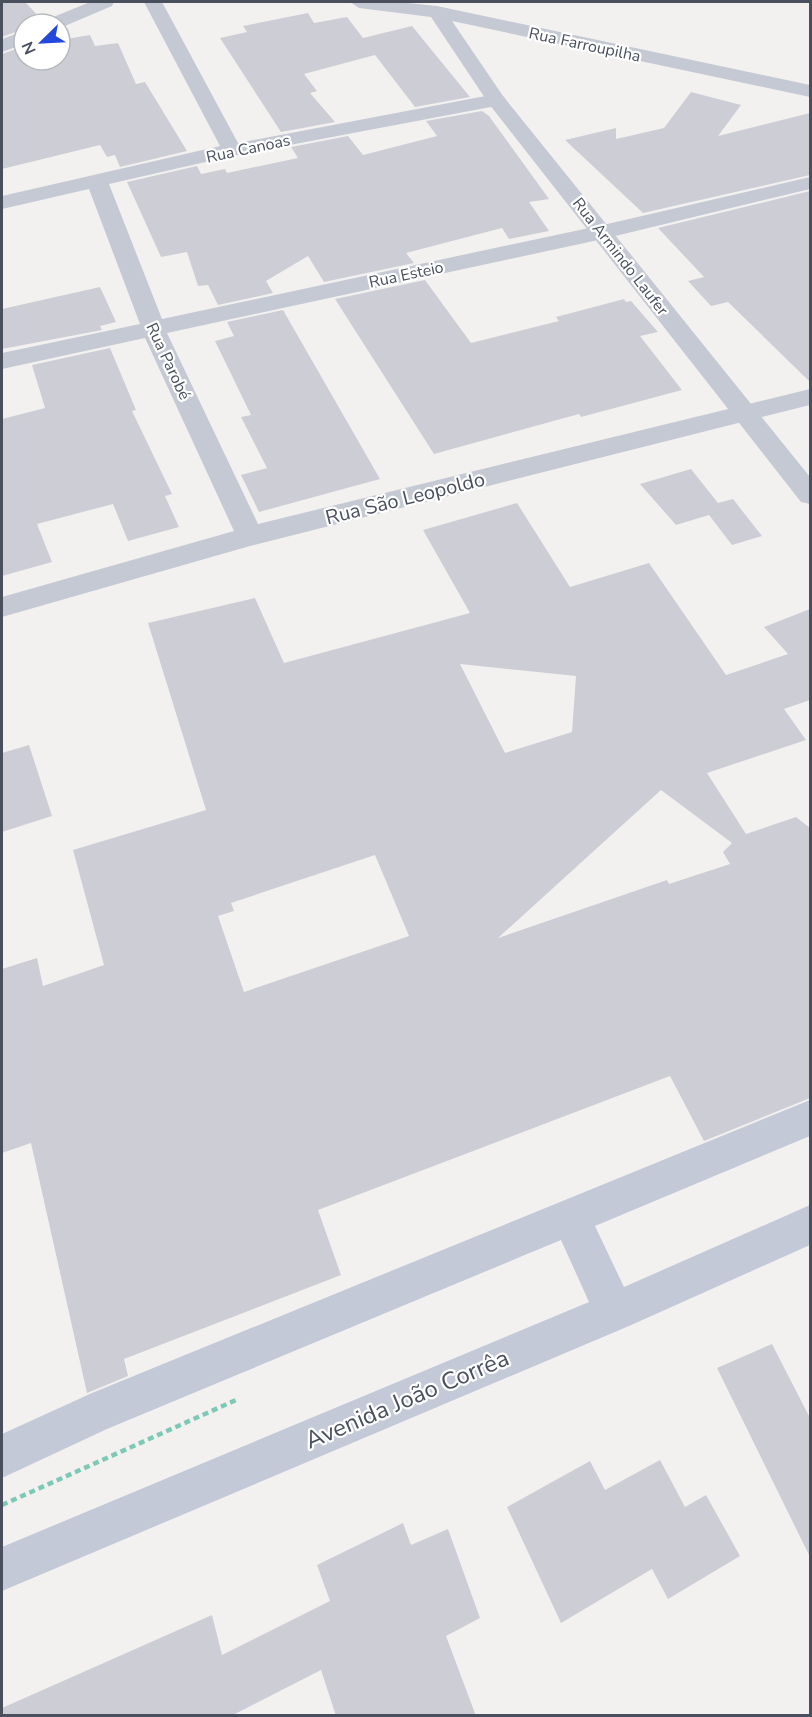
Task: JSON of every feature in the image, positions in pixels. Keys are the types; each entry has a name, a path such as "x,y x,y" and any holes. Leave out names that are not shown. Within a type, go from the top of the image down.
{"main road":[{"path":"2,1456 92,1414 810,1118"},
{"path":"570,1217 615,1312"},
{"name":"Avenida João Corrêa","path":"2,1569 615,1312 810,1225"}],"street":[{"path":"72,16 105,2"},
{"path":"153,2 232,150"},
{"name":"Rua Farroupilha","path":"359,2 437,12 810,91"},
{"name":"Rua Armindo Laufer","path":"437,12 496,100 810,495"},
{"name":"Rua Canoas","path":"2,202 232,150 496,100"},
{"name":"Rua Parobé","path":"97,182 153,328 250,536"},
{"name":"Rua Esteio","path":"2,361 603,232 810,183"},
{"name":"Rua São Leopoldo","path":"2,608 250,536 810,397"}],"building":[{"path":"2,2 25,2 34,12 12,12 12,33 2,37"},
{"path":"308,13 314,23 347,17 363,38 412,26 470,97 415,107 375,55 304,74 317,91 310,93 335,122 281,132 220,38 247,32 243,26"},
{"path":"90,35 95,46 118,43 136,84 145,82 187,151 120,167 115,155 107,157 100,145 2,169 2,54 12,50 12,72 72,72 72,38"},
{"path":"691,92 741,105 718,136 810,113 810,175 643,213 565,140 616,128 616,139 664,128"},
{"path":"482,111 489,116 549,199 529,202 549,231 509,239 502,228 406,253 414,263 324,282 308,256 266,281 273,293 218,305 208,285 198,286 187,252 161,257 127,182 197,166 201,174 225,169 227,173 298,158 291,147 348,136 363,155 437,136 426,121"},
{"path":"810,191 810,382 728,302 711,306 688,281 704,277 658,228"},
{"path":"425,280 471,343 559,321 556,317 624,299 626,302 631,301 658,332 640,336 682,390 581,417 579,414 434,454 335,299"},
{"path":"100,287 116,322 100,326 102,330 2,349 2,309"},
{"path":"283,310 380,479 259,512 241,475 267,468 241,417 251,415 215,341 234,336 227,322"},
{"path":"110,348 136,410 132,411 172,494 165,496 179,527 128,541 113,504 37,524 52,562 2,576 2,419 45,408 32,365"},
{"path":"691,469 718,503 733,499 762,536 732,545 709,515 676,525 640,484"},
{"path":"517,503 570,587 649,563 726,675 788,654 764,627 810,609 810,700 784,709 806,740 707,773 746,834 796,817 810,828 810,1098 704,1141 670,1076 318,1210 341,1275 124,1359 128,1376 87,1393 31,1143 2,1153 2,969 37,958 43,986 104,965 73,850 206,810 148,623 255,598 284,663 470,613 423,530","holes":["460,664 576,676 572,732 505,753","661,790 732,843 723,852 730,864 669,884 667,880 498,938","375,855 409,936 244,992 218,916 234,911 231,903"]},
{"path":"29,745 52,816 2,832 2,753"},
{"path":"772,1344 810,1418 810,1557 717,1368"},
{"path":"660,1460 685,1507 706,1495 740,1556 668,1599 652,1569 561,1623 507,1507 590,1461 605,1490"},
{"path":"403,1523 411,1545 448,1529 480,1618 446,1636 476,1716 336,1716 321,1670 231,1716 2,1716 2,1708 212,1615 222,1655 330,1601 317,1565"}]}
